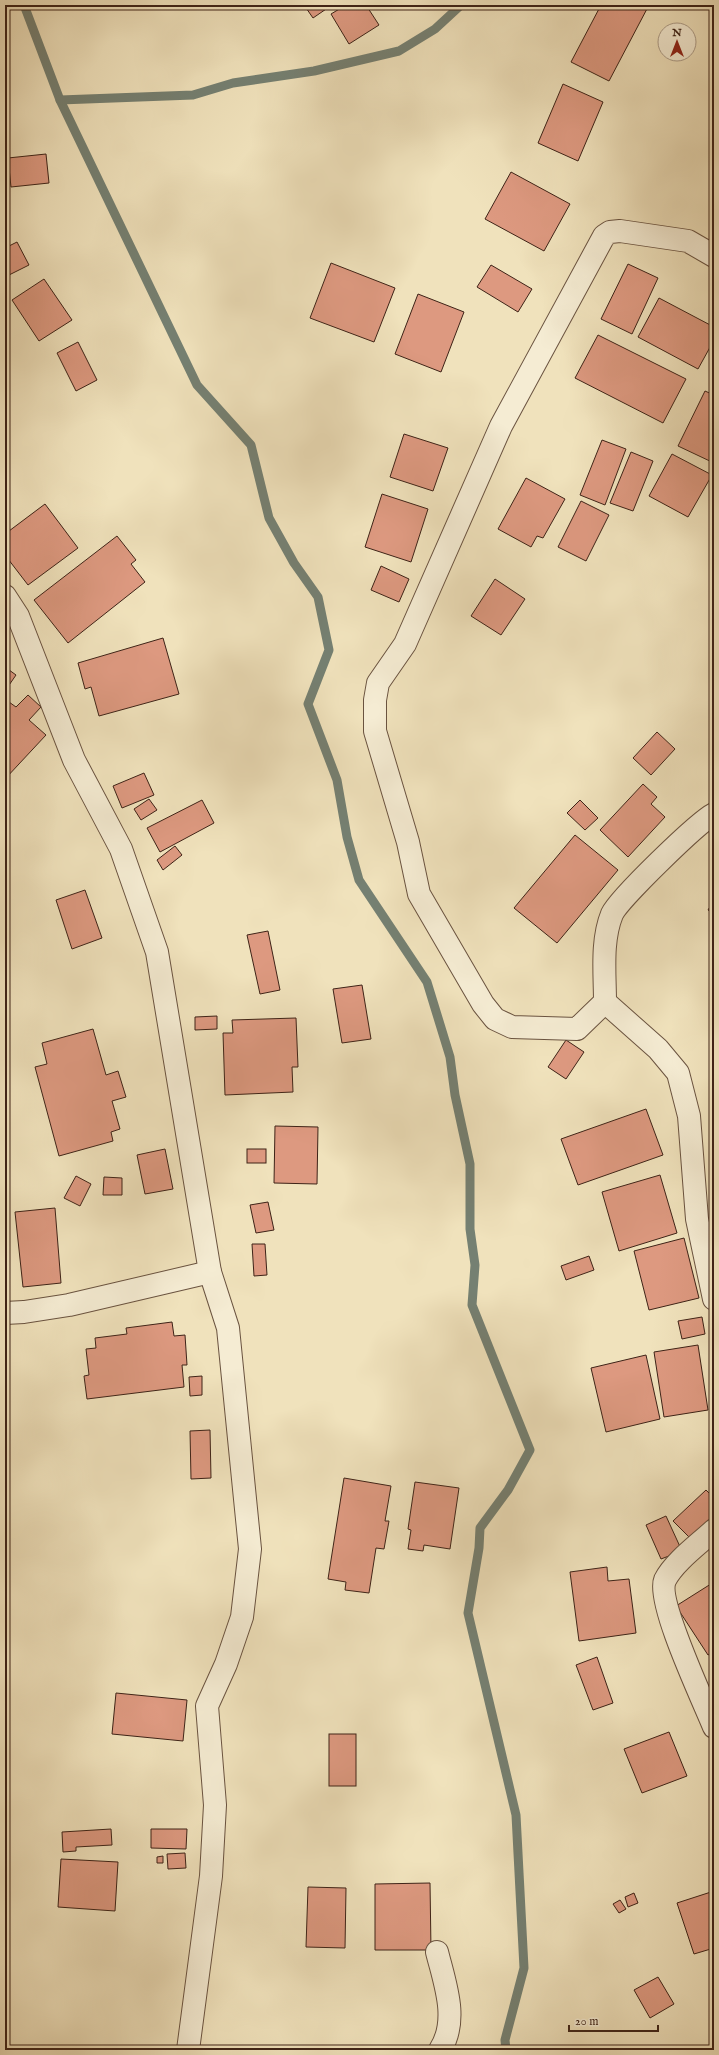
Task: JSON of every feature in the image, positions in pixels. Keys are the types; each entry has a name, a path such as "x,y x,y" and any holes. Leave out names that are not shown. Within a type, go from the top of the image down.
{"street":[{"path":"714,256 688,241 620,231 610,232 604,236 501,426 405,644 378,683 375,700 375,731 408,842 419,894 483,1004 495,1019 512,1027 577,1029 605,1002 605,945 612,915 618,904 648,874 714,814"},
{"path":"5,596 18,616 74,760 121,848 157,952 210,1272 228,1328 250,1549 242,1616 226,1664 207,1706 214,1805 212,1861 188,2050"},
{"path":"605,1002 658,1050 678,1073 689,1116 697,1218 714,1299"},
{"path":"5,1312 24,1312 69,1305 210,1272"},
{"path":"714,1530 684,1557 665,1581 665,1600 675,1631 714,1727"},
{"path":"437,1952 446,1986 450,2025 440,2050"}],"building":[{"path":"304,5 332,5 313,18"},
{"path":"346,5 366,5 379,25 349,44 331,14"},
{"path":"601,5 649,5 609,81 571,62"},
{"path":"563,84 603,102 578,161 538,143"},
{"path":"46,154 49,183 11,187 8,158"},
{"path":"511,172 570,204 544,251 485,219"},
{"path":"17,242 29,265 5,277 5,248"},
{"path":"331,263 395,288 374,342 310,318"},
{"path":"628,264 658,278 632,334 601,319"},
{"path":"491,265 532,289 518,312 477,287"},
{"path":"44,279 72,320 39,341 12,300"},
{"path":"418,294 464,312 441,372 395,354"},
{"path":"659,298 714,327 714,340 698,369 638,337"},
{"path":"598,335 686,379 663,423 575,378"},
{"path":"78,342 97,380 76,391 57,353"},
{"path":"705,391 714,395 714,463 678,446"},
{"path":"404,434 448,448 433,491 390,477"},
{"path":"602,440 626,449 605,505 580,495"},
{"path":"631,452 653,461 633,511 610,503"},
{"path":"672,454 712,475 688,517 649,496"},
{"path":"526,478 565,499 543,538 537,536 531,547 498,529"},
{"path":"382,494 428,509 411,562 365,547"},
{"path":"581,501 609,515 586,561 558,547"},
{"path":"45,504 78,548 28,585 5,555 5,534"},
{"path":"117,536 136,560 131,564 145,582 68,643 34,600"},
{"path":"381,566 409,579 399,602 371,590"},
{"path":"495,579 525,599 501,635 471,616"},
{"path":"163,638 179,694 99,716 91,687 85,689 78,663"},
{"path":"5,667 16,675 5,691"},
{"path":"28,695 41,707 29,720 46,735 5,779 5,706 9,702 16,707"},
{"path":"657,732 675,749 651,775 633,758"},
{"path":"144,773 154,795 122,808 113,786"},
{"path":"643,784 657,797 651,804 665,817 628,857 600,830"},
{"path":"149,799 157,810 141,820 134,809"},
{"path":"202,800 214,823 160,852 147,828"},
{"path":"580,800 598,818 585,830 567,813"},
{"path":"575,835 618,870 557,943 514,908"},
{"path":"175,846 182,855 163,870 157,860"},
{"path":"85,890 102,938 72,949 56,900"},
{"path":"714,900 714,914 708,910"},
{"path":"268,931 280,990 260,994 247,935"},
{"path":"362,985 371,1039 342,1043 333,989"},
{"path":"217,1016 217,1029 195,1030 195,1017"},
{"path":"296,1018 298,1067 292,1067 293,1092 225,1095 223,1033 233,1033 232,1020"},
{"path":"93,1029 106,1075 118,1071 126,1097 112,1101 120,1129 111,1132 113,1141 59,1156 35,1067 47,1064 42,1043"},
{"path":"566,1040 584,1052 566,1079 548,1067"},
{"path":"646,1109 663,1155 578,1185 561,1139"},
{"path":"275,1126 318,1127 317,1184 274,1183"},
{"path":"165,1149 173,1189 145,1194 137,1155"},
{"path":"247,1149 266,1149 266,1163 247,1163"},
{"path":"660,1175 677,1233 619,1251 602,1192"},
{"path":"76,1176 91,1184 80,1206 64,1198"},
{"path":"104,1177 122,1178 122,1195 103,1195"},
{"path":"268,1202 274,1230 256,1233 250,1205"},
{"path":"55,1208 61,1283 23,1287 15,1212"},
{"path":"684,1238 699,1298 649,1310 634,1251"},
{"path":"252,1244 265,1244 267,1275 254,1276"},
{"path":"589,1256 594,1270 566,1280 561,1266"},
{"path":"702,1317 705,1334 682,1339 678,1321"},
{"path":"172,1322 174,1336 185,1335 187,1365 182,1365 184,1387 87,1399 84,1376 89,1375 86,1349 96,1348 95,1338 127,1334 126,1328"},
{"path":"698,1345 708,1410 664,1417 654,1352"},
{"path":"646,1355 660,1419 606,1432 591,1368"},
{"path":"202,1376 202,1395 190,1396 189,1377"},
{"path":"210,1430 211,1478 191,1479 190,1431"},
{"path":"344,1478 391,1486 385,1521 389,1521 384,1549 376,1548 369,1593 345,1590 346,1582 328,1579"},
{"path":"415,1482 459,1488 450,1549 424,1545 423,1551 408,1549 411,1530 408,1529"},
{"path":"706,1490 714,1498 714,1521 693,1541 673,1521"},
{"path":"666,1516 682,1551 661,1559 646,1525"},
{"path":"607,1567 608,1581 629,1579 636,1633 579,1641 570,1572"},
{"path":"714,1582 714,1652 708,1655 676,1606"},
{"path":"597,1657 613,1703 593,1710 576,1665"},
{"path":"116,1693 187,1700 183,1741 112,1734"},
{"path":"669,1732 687,1776 642,1793 624,1749"},
{"path":"329,1734 356,1734 356,1786 329,1786"},
{"path":"111,1829 112,1845 76,1847 76,1851 63,1852 62,1832"},
{"path":"151,1829 187,1829 186,1849 151,1848"},
{"path":"185,1853 186,1868 168,1869 167,1854"},
{"path":"163,1856 163,1863 157,1863 157,1857"},
{"path":"61,1859 118,1862 115,1911 58,1907"},
{"path":"430,1883 431,1950 375,1950 375,1884"},
{"path":"308,1887 346,1888 345,1948 306,1947"},
{"path":"714,1891 714,1948 694,1954 677,1903"},
{"path":"634,1893 638,1903 628,1907 625,1897"},
{"path":"620,1900 626,1909 619,1913 613,1904"},
{"path":"658,1977 674,2004 650,2018 634,1990"}],"waterway":[{"path":"24,5 60,100 197,385 251,445 269,518 294,563 318,597 329,650 308,704 337,780 347,837 359,880 427,982 450,1057 455,1095 470,1164 470,1229 475,1265 472,1305 530,1450 508,1490 480,1528 479,1548 468,1613 516,1815 524,1968 505,2040 506,2050"},
{"path":"60,100 193,95 233,83 314,71 399,51 435,29 461,5"}]}
